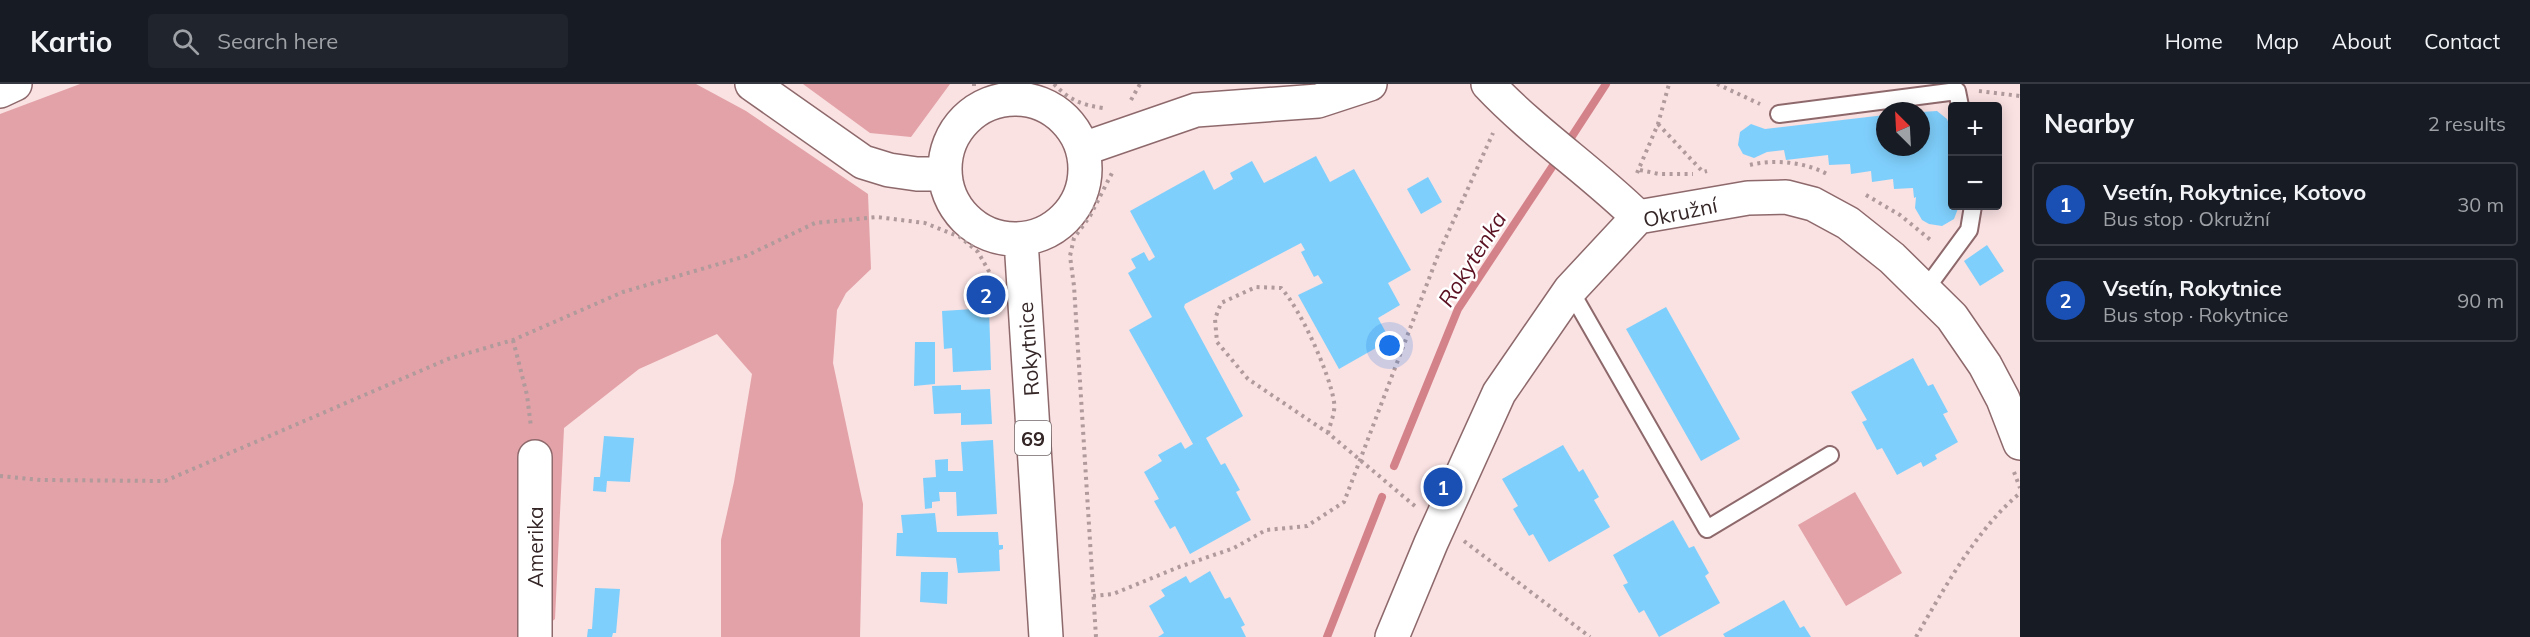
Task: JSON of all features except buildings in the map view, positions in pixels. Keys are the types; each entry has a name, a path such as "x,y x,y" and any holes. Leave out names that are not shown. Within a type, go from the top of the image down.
{"street":[{"path":"0,91 15,84"},
{"path":"752,84 863,162 889,170 916,174 945,174"},
{"path":"1083,149 1196,110 1318,101 1370,84"},
{"path":"1488,84 1522,118 1619,199"},
{"path":"1007,92 1054,111 1066,121 1083,149 1086,165 1081,196 1062,223 1048,232 1021,240 999,238 982,232 968,222 946,187 945,156 961,124 974,112 1007,92"},
{"name":"Okružní","path":"1392,637 1431,543 1499,393 1570,290 1619,199 1786,196 1813,204 1848,223 1892,258 1952,317 1985,365 2012,396 2016,455"},
{"name":"Rokytnice","path":"1021,240 1046,637"},
{"name":"Amerika","path":"535,457 535,637"}],"lane":[{"path":"1779,114 1958,99"},
{"path":"1925,290 1969,230 1973,210"},
{"path":"1570,290 1707,529 1830,455"}],"path":[{"path":"1054,84 1066,98 1086,106 1106,108"},
{"path":"1619,199 1640,170 1658,124 1669,84"},
{"path":"1717,84 1779,114"},
{"path":"1958,99 1987,91 2020,96"},
{"path":"1094,596 1113,594 1234,548 1266,530 1307,526 1344,502 1438,255 1498,123 1522,118"},
{"path":"1658,124 1704,172"},
{"path":"1640,170 1659,174 1713,171"},
{"path":"1096,637 1074,286 1070,256 1074,238 1090,216 1113,171"},
{"path":"0,476 41,480 165,481 448,359 513,340 623,292 746,256 815,223 877,217 925,223 960,237 978,252 992,279"},
{"path":"1328,434 1335,404 1331,388 1289,297 1281,288 1256,287 1221,303 1215,320 1217,342 1248,379 1328,434 1410,502"},
{"path":"513,340 527,395 535,457"},
{"path":"2016,455 2020,488"},
{"path":"1916,637 1944,590 1999,510 2020,493"},
{"path":"1456,535 1590,637"}],"shaded area":[{"path":"80,84 696,84 746,111 868,194 871,269 846,293 837,310 833,363 863,504 860,637 721,637 721,540 734,482 752,374 717,334 639,369 564,428 555,619 533,637 0,637 0,114"},
{"path":"803,84 950,84 911,137 870,133"},
{"path":"1855,492 1902,573 1846,606 1798,525"}],"waterway":[{"name":"Rokytenka","path":"1565,147 1606,84"},
{"name":"Rokytenka","path":"1394,466 1458,309 1558,158"},
{"name":"Rokytenka","path":"1327,637 1382,497"}],"place":[{"name":"Vsetín, Rokytnice","path":"986,295"},
{"name":"Vsetín, Rokytnice, Kotovo","path":"1443,487"}]}
